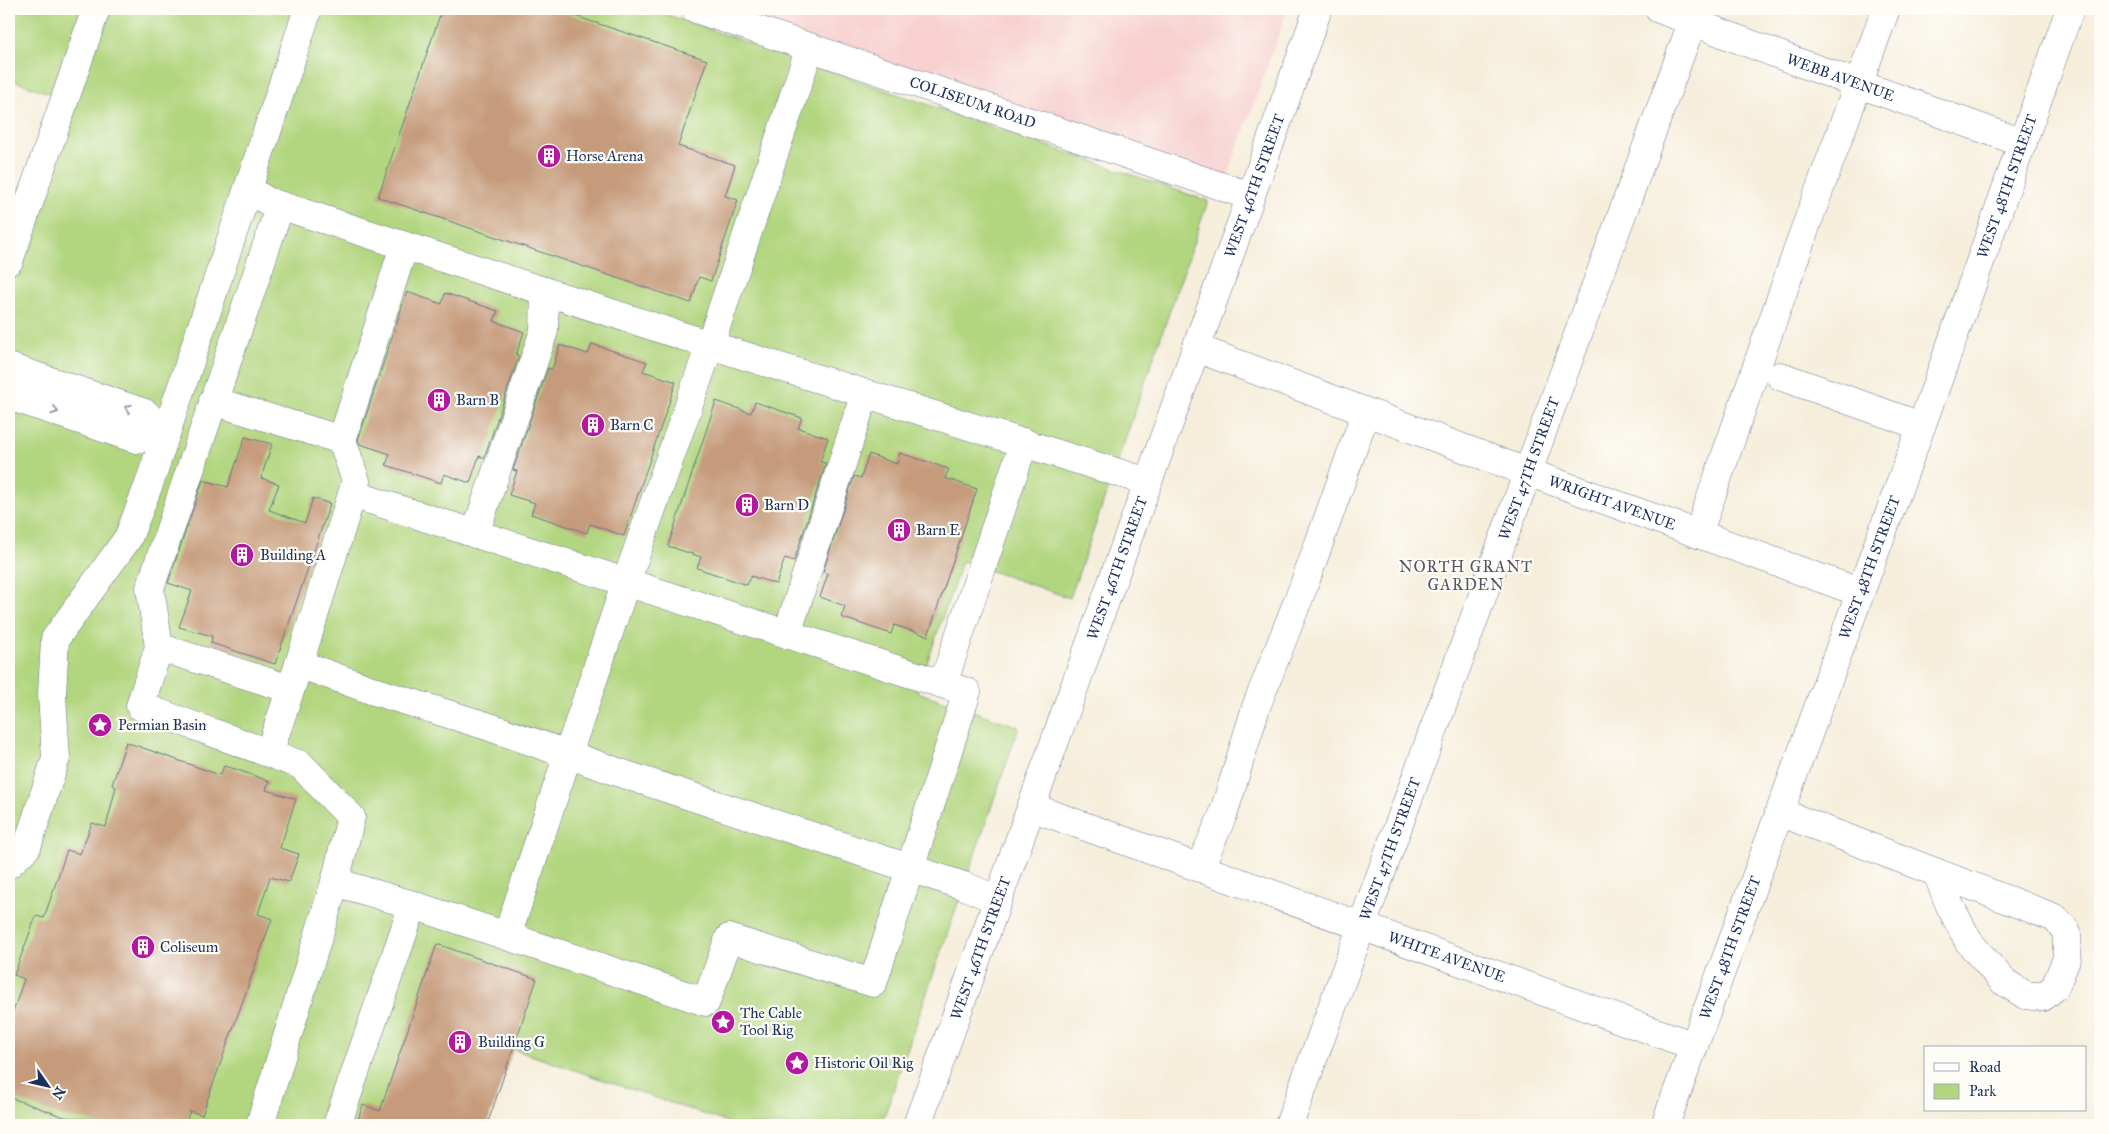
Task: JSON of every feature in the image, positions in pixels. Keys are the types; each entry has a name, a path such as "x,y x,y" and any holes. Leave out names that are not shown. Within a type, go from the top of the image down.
{"street":[{"path":"9,261 96,9"},
{"path":"9,864 27,847 56,758 52,695 55,639 128,538 166,433 308,9"},
{"name":"COLISEUM ROAD","path":"696,9 1250,196"},
{"name":"WEST 46TH STREET","path":"917,1125 1318,9"},
{"name":"WEBB AVENUE","path":"1659,9 1695,15 1859,84 2023,143"},
{"path":"1698,534 1803,235 1886,9"},
{"name":"WEST 48TH STREET","path":"1665,1125 1921,426 2070,9"},
{"name":"WEST 47TH STREET","path":"1289,1125 1695,15"},
{"path":"508,936 626,582 710,345 810,47"},
{"path":"248,189 267,201 280,206 710,345 1148,482"},
{"path":"260,1125 335,882 351,817 301,765 140,706 158,647 150,588 280,206"},
{"path":"269,753 356,481 342,440 404,246"},
{"path":"475,534 544,331 545,291"},
{"name":"WRIGHT AVENUE","path":"1196,348 1527,472 1859,592"},
{"path":"9,367 145,413 166,433"},
{"path":"1780,376 1921,426"},
{"path":"787,634 865,393"},
{"path":"9,396 136,439 166,433"},
{"path":"214,401 342,440"},
{"path":"1200,867 1223,815 1256,707 1304,585 1366,412"},
{"path":"943,684 1024,442"},
{"path":"335,882 413,905 706,1002 729,938 873,983 967,692 352,494"},
{"path":"158,647 290,689"},
{"path":"299,664 377,692 967,887 998,900"},
{"name":"WHITE AVENUE","path":"1031,806 1694,1046"},
{"path":"1779,812 2055,918 2067,932 2066,958 2055,987 2043,997 2025,995 2003,981 1969,942 1950,906 1937,873"},
{"path":"337,1125 413,905"}],"shaded area":[{"path":"692,9 1288,9 1223,189"}],"green space":[{"path":"9,9 650,9 1208,201 1070,598 962,561 917,692 1019,727 881,1125 735,1125 510,1048 483,1125 9,1125 9,228 55,95 9,79"}],"building":[{"name":"Horse Arena","path":"442,9 554,9 707,60 678,146 735,165 725,196 738,200 711,281 699,277 691,303 378,197"},
{"name":"Barn B","path":"407,292 442,304 445,293 498,311 494,321 524,332 516,355 519,356 484,458 479,456 470,483 444,474 441,483 386,465 390,454 360,444 358,440"},
{"name":"Barn C","path":"592,344 647,362 643,371 676,382 624,536 590,524 587,533 531,514 535,503 509,495 517,471 513,470 548,368 552,369 560,345 588,354"},
{"name":"Barn D","path":"716,401 751,413 755,402 802,418 798,428 828,438 820,462 826,463 794,561 785,558 776,584 751,576 747,585 697,568 701,557 668,546"},
{"name":"Building A","path":"245,437 272,444 261,478 279,484 269,510 305,523 313,498 330,504 275,664 211,643 212,636 179,627 192,591 168,583 203,480 228,487"},
{"name":"Barn E","path":"900,453 949,469 945,478 977,489 928,636 894,625 891,634 841,617 845,606 820,597 828,574 823,572 854,476 861,478 869,454 897,464"},
{"name":"Coliseum","path":"126,742 220,775 224,766 235,769 269,781 266,790 296,799 280,848 299,854 289,882 270,877 258,914 272,919 202,1115 190,1111 185,1125 100,1125 88,1120 64,1117 9,1097 9,1079 12,1070 9,1066 14,1052 9,1050 9,1024 24,979 14,975 36,916 44,918 67,850 80,854 92,823 106,827 116,787 112,785"},
{"name":"Building G","path":"437,944 537,979 487,1125 356,1125 363,1105 380,1111"}],"place":[{"name":"Horse Arena","path":"549,156"},
{"name":"Barn B","path":"439,400"},
{"name":"Barn C","path":"593,425"},
{"name":"Barn D","path":"747,505"},
{"name":"Barn E","path":"899,530"},
{"name":"Building A","path":"242,555"},
{"name":"Permian Basin","path":"100,725"},
{"name":"Coliseum","path":"143,947"},
{"name":"The Cable Tool Rig","path":"723,1022"},
{"name":"Building G","path":"460,1042"},
{"name":"Historic Oil Rig","path":"797,1063"}],"district":[{"name":"NORTH GRANT GARDEN","path":"1466,575"}]}
